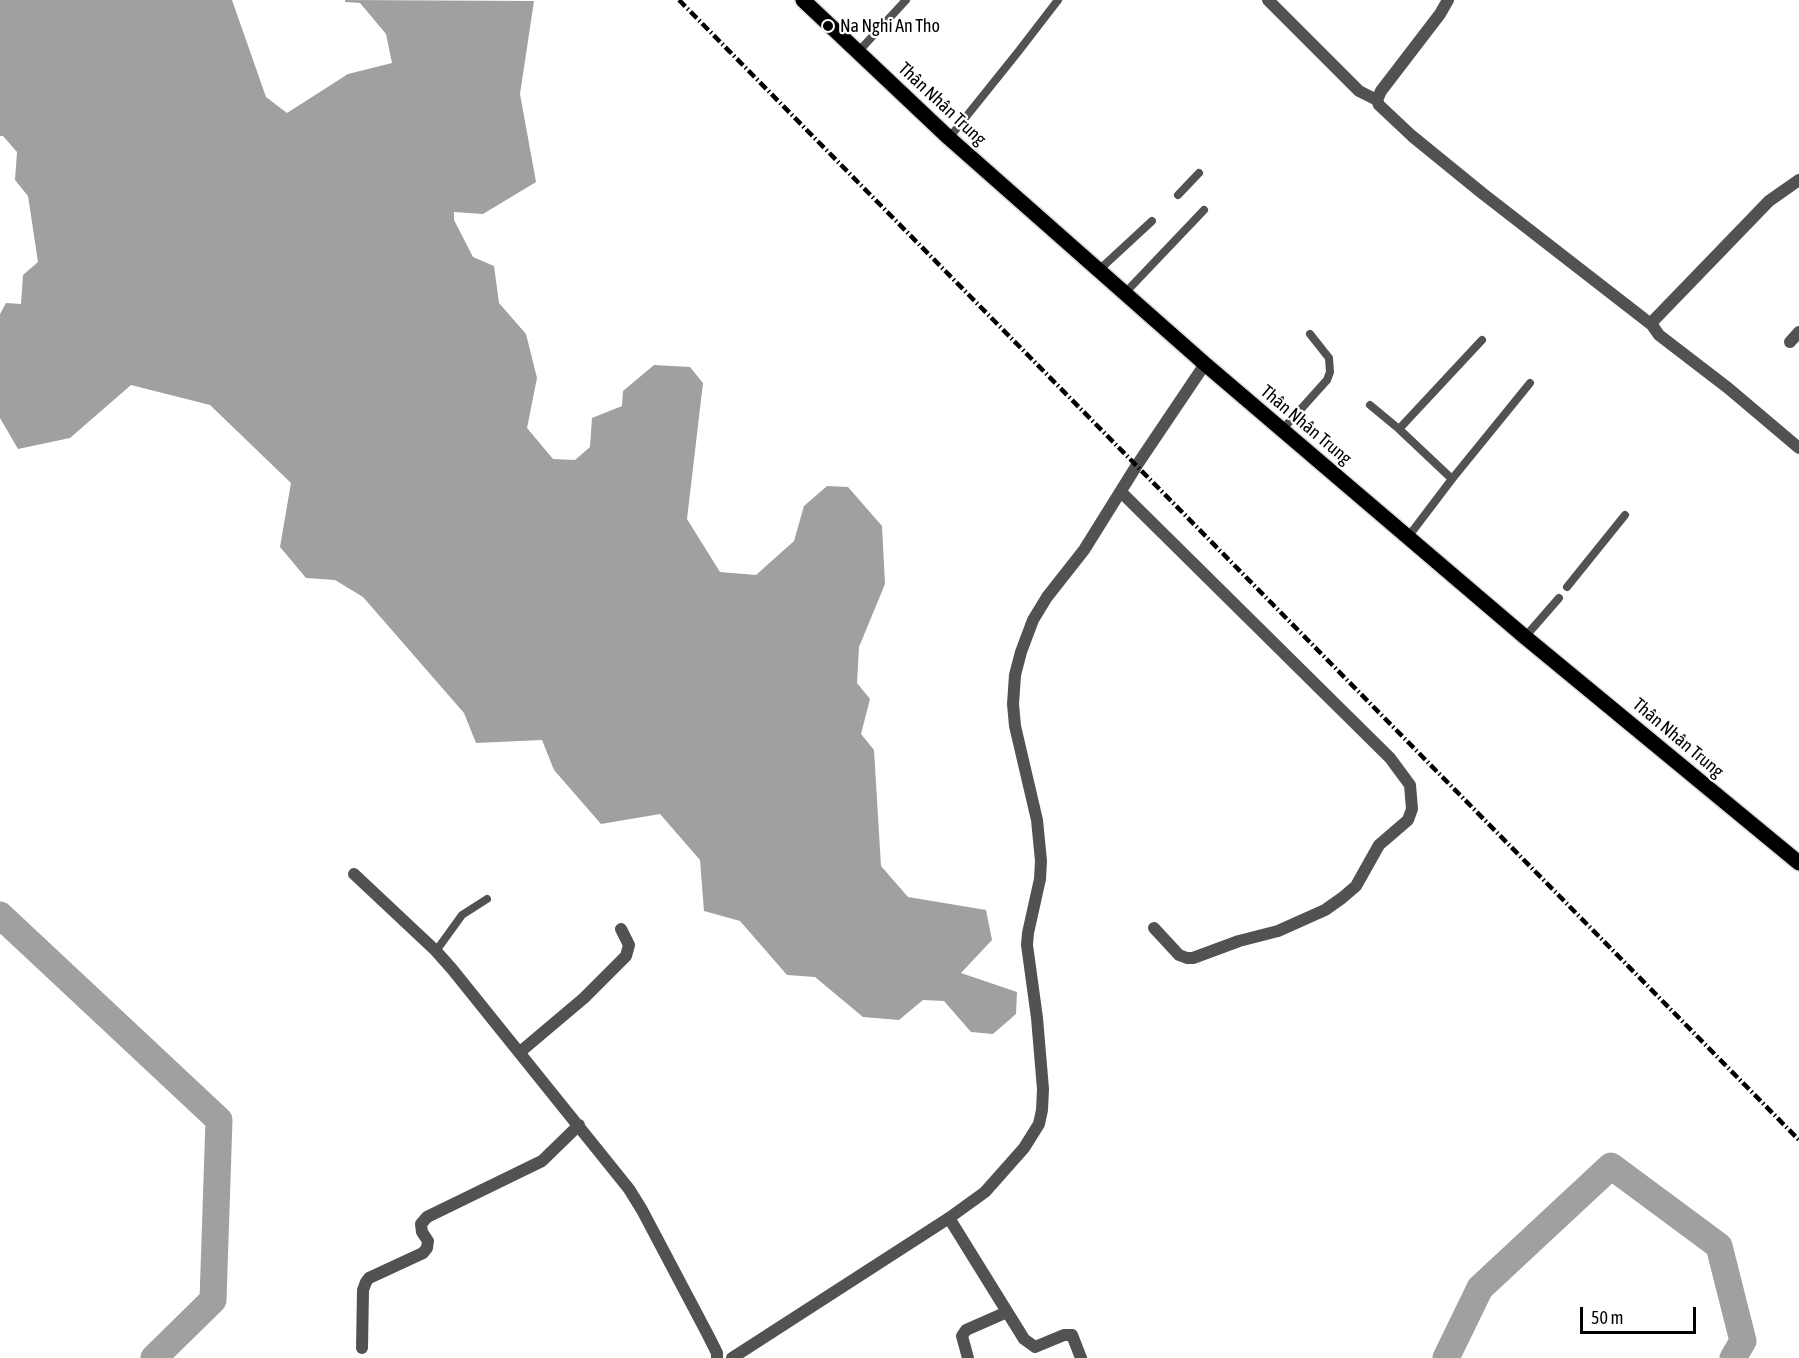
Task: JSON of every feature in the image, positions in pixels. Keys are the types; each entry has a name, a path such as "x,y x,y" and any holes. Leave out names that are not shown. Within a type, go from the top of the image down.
{"main road":[{"name":"Thân Nhân Trung","path":"802,0 949,138 1205,364 1525,637 1799,863"}],"street":[{"path":"1268,0 1359,91 1377,100 1385,112 1412,136 1652,324 1659,335 1728,388 1799,448"},
{"path":"1377,100 1380,92 1440,14 1448,0"},
{"path":"1652,324 1769,201 1799,180"},
{"path":"1790,342 1799,332"},
{"path":"732,1358 949,1218 985,1192 1024,1148 1039,1124 1043,1089 1037,1018 1027,945 1040,879 1041,861 1037,820 1015,726 1013,704 1015,675 1033,620 1047,597 1084,550 1205,364"},
{"path":"1121,492 1390,758 1410,785 1412,802 1408,820 1379,845 1356,886 1325,909 1278,931 1239,941 1193,958 1179,955 1154,928"},
{"path":"354,874 436,951 629,1189 708,1335 717,1353 717,1358"},
{"path":"520,1052 584,998 626,956 629,945 621,929"},
{"path":"362,1348 363,1290 366,1282 369,1278 423,1253 428,1241 422,1232 421,1224 426,1217 542,1161 579,1125"},
{"path":"949,1218 1028,1343 1035,1347 1040,1346 1070,1334 1074,1338 1081,1358"},
{"path":"968,1358 962,1336 966,1330 1007,1311"}],"lane":[{"path":"858,52 906,0"},
{"path":"949,138 1058,0"},
{"path":"1178,195 1199,173"},
{"path":"1125,293 1204,210"},
{"path":"1099,270 1152,221"},
{"path":"1282,430 1327,380 1330,372 1329,358 1310,334"},
{"path":"1400,429 1482,340"},
{"path":"1408,537 1530,383"},
{"path":"1370,405 1400,429 1452,479"},
{"path":"1568,587 1625,514"},
{"path":"1525,637 1559,598"},
{"path":"436,951 462,915 487,899"}],"shaded area":[{"path":"0,0 232,0 266,97 287,113 348,74 392,63 386,34 360,3 345,2 345,0 534,1 520,94 536,182 483,214 454,212 454,220 473,257 494,266 499,303 526,334 537,378 527,428 553,459 575,460 590,447 592,418 622,406 623,391 654,365 690,367 703,383 687,519 720,572 756,575 794,541 804,506 827,486 848,487 882,526 885,584 859,647 857,683 870,699 861,734 874,750 881,866 908,897 986,910 992,940 961,973 1017,992 1016,1014 993,1034 971,1032 944,1001 923,1000 899,1020 863,1017 815,977 787,975 740,921 704,911 700,860 660,814 601,824 554,770 542,740 476,743 464,713 363,597 335,580 306,578 280,547 291,483 210,405 131,385 70,438 18,449 0,418 0,314 6,303 21,304 23,275 38,262 28,196 15,180 17,152 3,136 0,136"}],"waterway":[{"path":"0,915 219,1120 213,1300 154,1358"},
{"path":"1446,1358 1480,1288 1611,1166 1719,1246 1743,1341 1733,1358"}],"railway":[{"path":"679,0 1799,1140"}],"place":[{"name":"Na Nghi An Tho","path":"828,26"}]}
